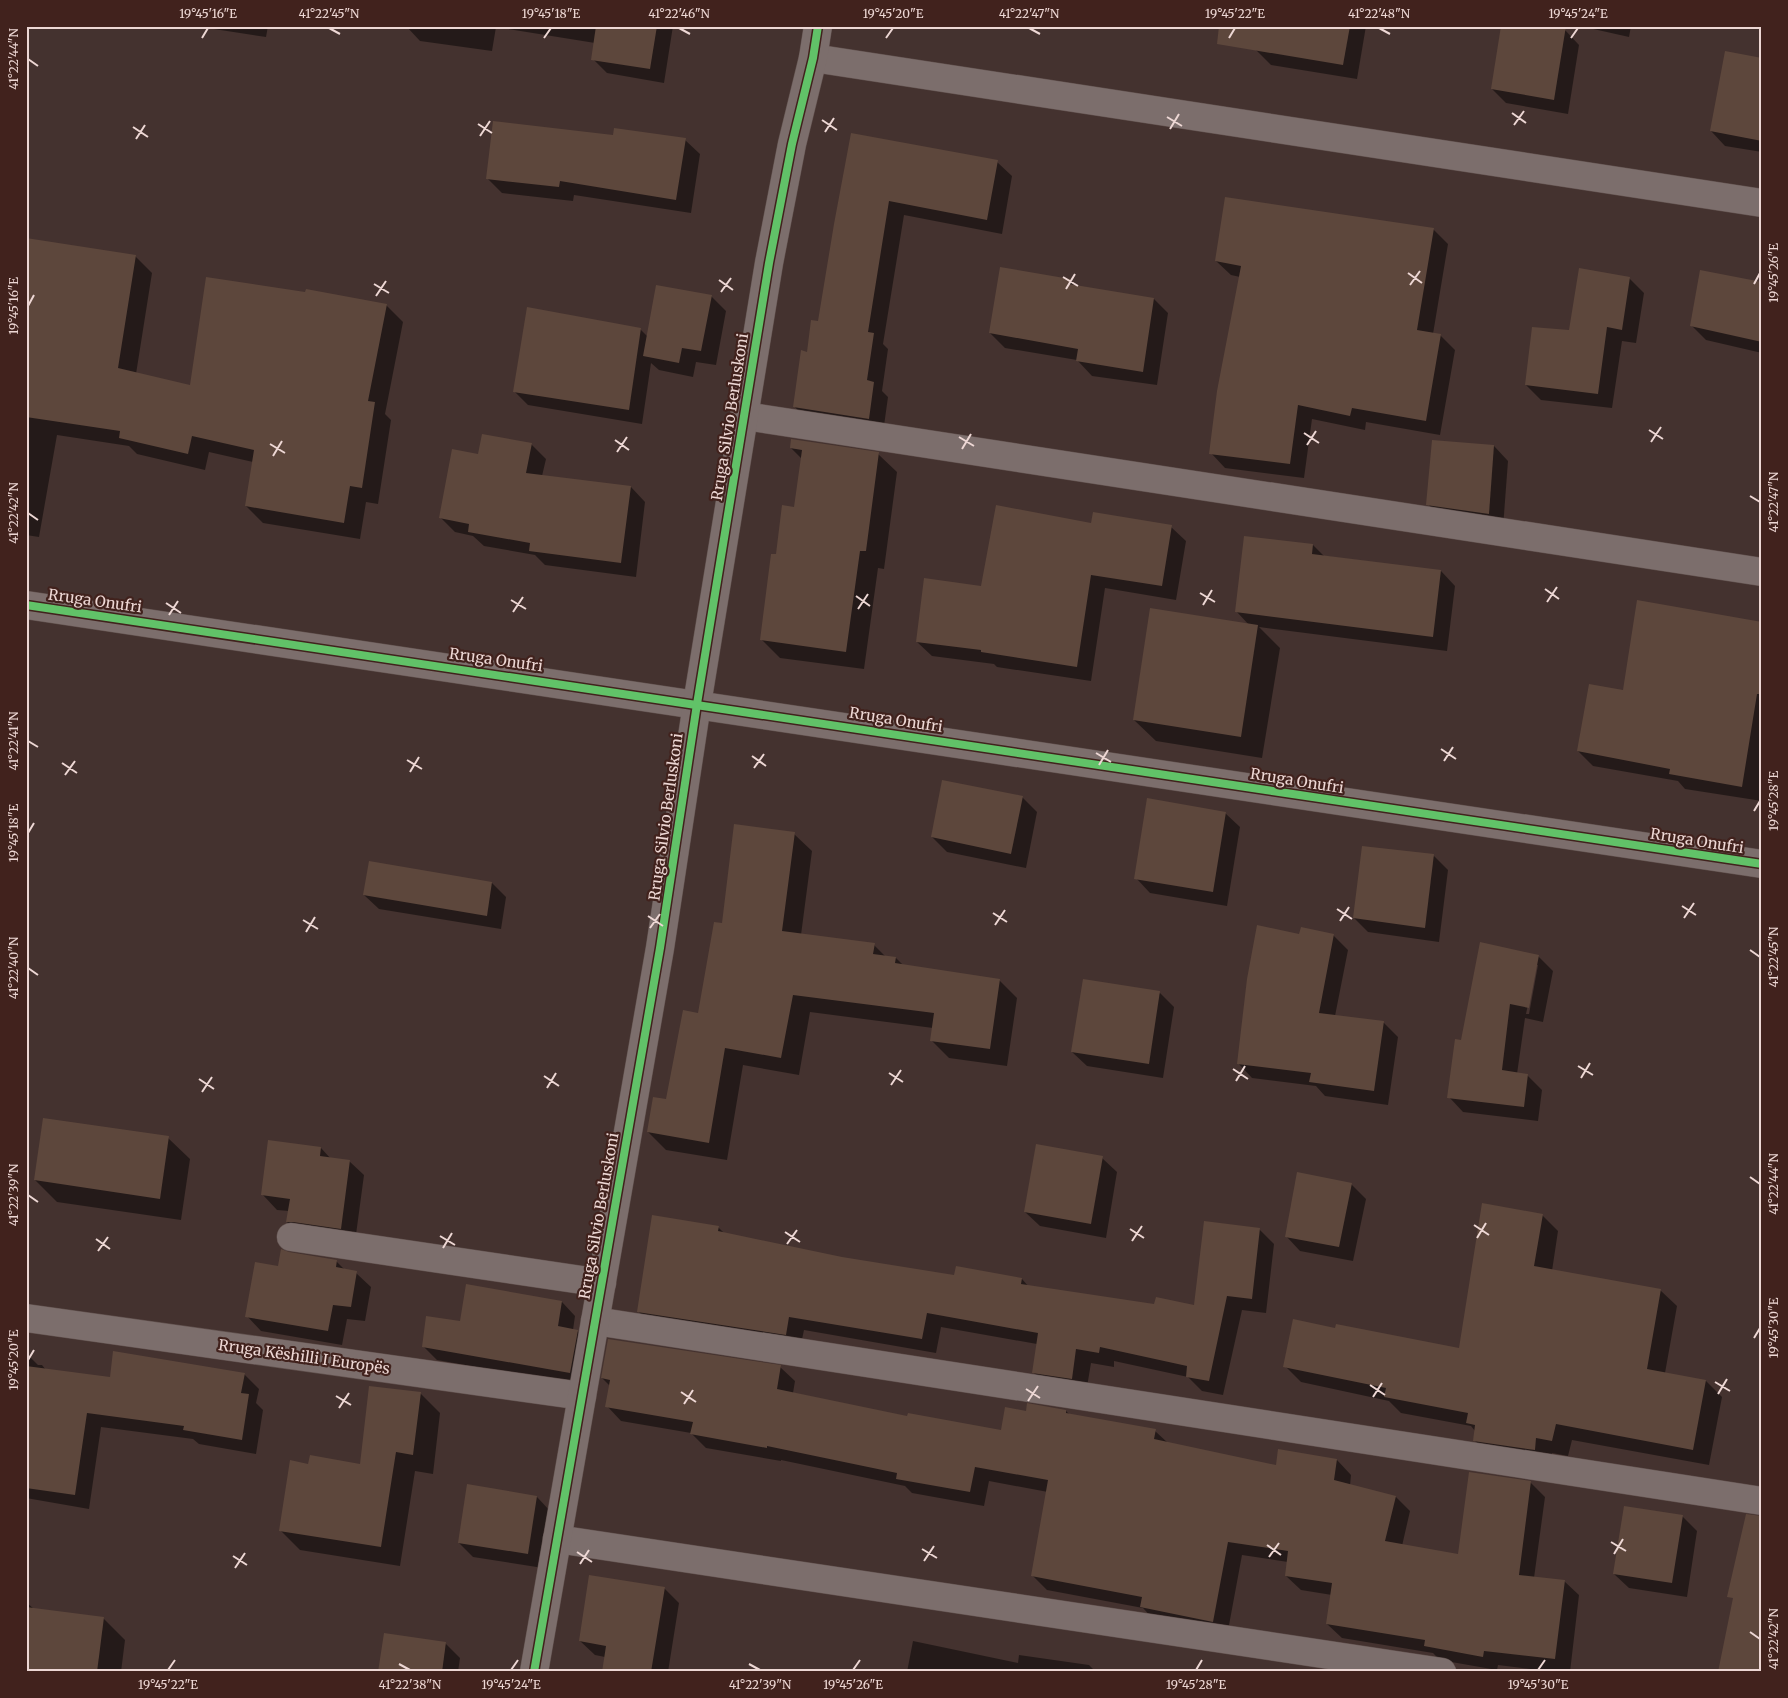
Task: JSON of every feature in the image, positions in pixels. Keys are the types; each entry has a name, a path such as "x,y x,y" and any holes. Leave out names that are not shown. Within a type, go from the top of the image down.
{"street":[{"name":"Rruga Silvio Berluskoni","path":"534,1672 660,948 697,704 769,263 792,144 813,58 818,26"},
{"path":"813,58 1762,203"},
{"path":"745,416 1762,572"},
{"name":"Rruga Onufri","path":"26,604 1762,864"},
{"path":"291,1238 602,1283"},
{"name":"Rruga Këshilli I Europës","path":"26,1318 582,1396"},
{"path":"595,1321 1762,1501"},
{"path":"557,1540 1442,1672"}],"building":[{"path":"596,26 657,26 650,69 591,60"},
{"path":"1219,26 1350,26 1343,65 1217,44"},
{"path":"1501,26 1566,26 1554,100 1491,89"},
{"path":"1725,51 1762,58 1762,141 1710,131"},
{"path":"493,121 613,135 614,128 686,138 676,200 560,181 559,187 486,179"},
{"path":"851,133 998,160 987,220 889,201 868,332 874,333 867,380 874,382 869,419 793,407 801,350 807,352 811,320 818,321"},
{"path":"1225,197 1434,228 1417,330 1441,334 1426,421 1352,408 1350,416 1298,405 1290,464 1209,454 1217,391 1241,266 1215,261"},
{"path":"26,238 136,255 118,368 190,385 206,277 305,292 306,289 387,304 368,401 375,402 362,488 350,486 344,523 245,506 254,450 192,436 188,454 119,438 120,431 26,417"},
{"path":"1000,267 1070,279 1069,284 1154,298 1143,372 1076,361 1078,349 989,333"},
{"path":"1579,268 1630,277 1622,330 1607,327 1598,394 1525,385 1532,327 1569,330"},
{"path":"1700,270 1762,282 1762,342 1690,326"},
{"path":"656,285 712,295 701,351 682,348 679,363 643,356"},
{"path":"527,307 641,328 629,410 513,392"},
{"path":"482,434 532,443 526,473 631,486 621,563 529,551 530,543 468,532 469,524 439,518 452,449 478,454"},
{"path":"791,439 879,452 866,551 860,551 846,652 760,640 771,554 776,554 782,505 794,507 802,450 790,448"},
{"path":"1432,440 1494,445 1489,514 1426,505"},
{"path":"996,505 1091,523 1093,512 1172,525 1162,586 1091,575 1077,667 981,652 981,650 916,642 924,578 981,586"},
{"path":"1244,536 1313,544 1312,554 1441,570 1433,637 1235,612"},
{"path":"1637,600 1762,622 1762,694 1757,694 1742,787 1669,774 1670,769 1577,751 1589,684 1623,690"},
{"path":"1150,608 1258,625 1241,737 1133,720"},
{"path":"942,780 1023,796 1011,854 931,837"},
{"path":"1147,798 1226,812 1213,892 1134,879"},
{"path":"734,824 795,832 782,931 875,943 873,954 896,957 895,963 1000,979 990,1049 930,1041 934,1013 793,995 781,1058 725,1048 709,1143 647,1132 653,1097 666,1099 683,1010 698,1013 714,922 722,923"},
{"path":"1362,846 1434,854 1425,928 1353,918"},
{"path":"369,861 492,882 487,916 363,895"},
{"path":"1257,925 1299,934 1301,927 1334,934 1319,1013 1384,1021 1374,1091 1309,1082 1311,1073 1237,1064 1247,979"},
{"path":"1480,942 1539,955 1529,1008 1510,1004 1502,1070 1528,1074 1524,1107 1447,1098 1455,1039 1461,1040"},
{"path":"1083,979 1160,991 1149,1064 1071,1052"},
{"path":"43,1118 169,1136 160,1199 34,1180"},
{"path":"268,1140 321,1147 320,1156 350,1160 341,1229 286,1222 290,1199 261,1195"},
{"path":"1036,1144 1103,1156 1091,1224 1024,1212"},
{"path":"1297,1172 1352,1183 1339,1247 1285,1237"},
{"path":"1482,1203 1543,1214 1534,1266 1661,1289 1647,1369 1706,1380 1693,1450 1556,1424 1552,1441 1536,1438 1535,1450 1473,1441 1475,1425 1466,1423 1468,1413 1384,1397 1386,1388 1283,1367 1293,1319 1335,1328 1336,1324 1459,1348"},
{"path":"652,1215 719,1226 718,1231 842,1257 954,1275 956,1266 1022,1278 1021,1284 1154,1304 1156,1297 1194,1305 1204,1221 1260,1228 1252,1299 1227,1296 1209,1381 1186,1377 1187,1366 1100,1347 1099,1353 1076,1349 1072,1379 1032,1373 1038,1333 927,1313 922,1339 789,1317 786,1335 637,1312"},
{"path":"281,1249 337,1260 336,1267 357,1271 351,1307 333,1305 328,1331 245,1317 255,1262 278,1266"},
{"path":"466,1284 562,1301 558,1326 578,1330 570,1373 422,1347 426,1316 460,1321"},
{"path":"608,1339 781,1365 777,1389 907,1416 908,1413 1001,1430 1005,1407 1026,1411 1027,1403 1066,1410 1066,1413 1156,1429 1154,1439 1276,1465 1278,1449 1337,1459 1334,1480 1396,1496 1385,1541 1458,1554 1469,1472 1531,1481 1519,1575 1565,1580 1555,1659 1484,1651 1483,1657 1424,1646 1425,1640 1326,1624 1332,1583 1285,1576 1288,1551 1228,1542 1213,1622 1140,1607 1142,1597 1031,1576 1048,1480 975,1467 970,1492 896,1479 897,1473 767,1446 767,1448 690,1434 693,1422 605,1407 610,1380 601,1378"},
{"path":"113,1351 245,1373 241,1393 249,1394 242,1440 183,1430 184,1426 87,1413 75,1495 26,1488 26,1366 110,1377"},
{"path":"369,1386 421,1392 413,1455 396,1452 381,1547 279,1531 290,1460 308,1464 310,1455 360,1464"},
{"path":"467,1484 537,1496 528,1554 458,1543"},
{"path":"1624,1506 1683,1515 1672,1583 1613,1574"},
{"path":"1746,1514 1762,1516 1762,1672 1718,1672 1733,1598 1727,1597"},
{"path":"589,1575 665,1587 651,1672 602,1672 606,1646 579,1641"},
{"path":"26,1607 104,1617 97,1672 26,1672"},
{"path":"384,1633 446,1642 442,1672 378,1672"}],"cycle path":[{"path":"534,1672 660,948 697,704 769,263 792,144 813,58 818,26"},
{"path":"26,605 1762,864"}]}
